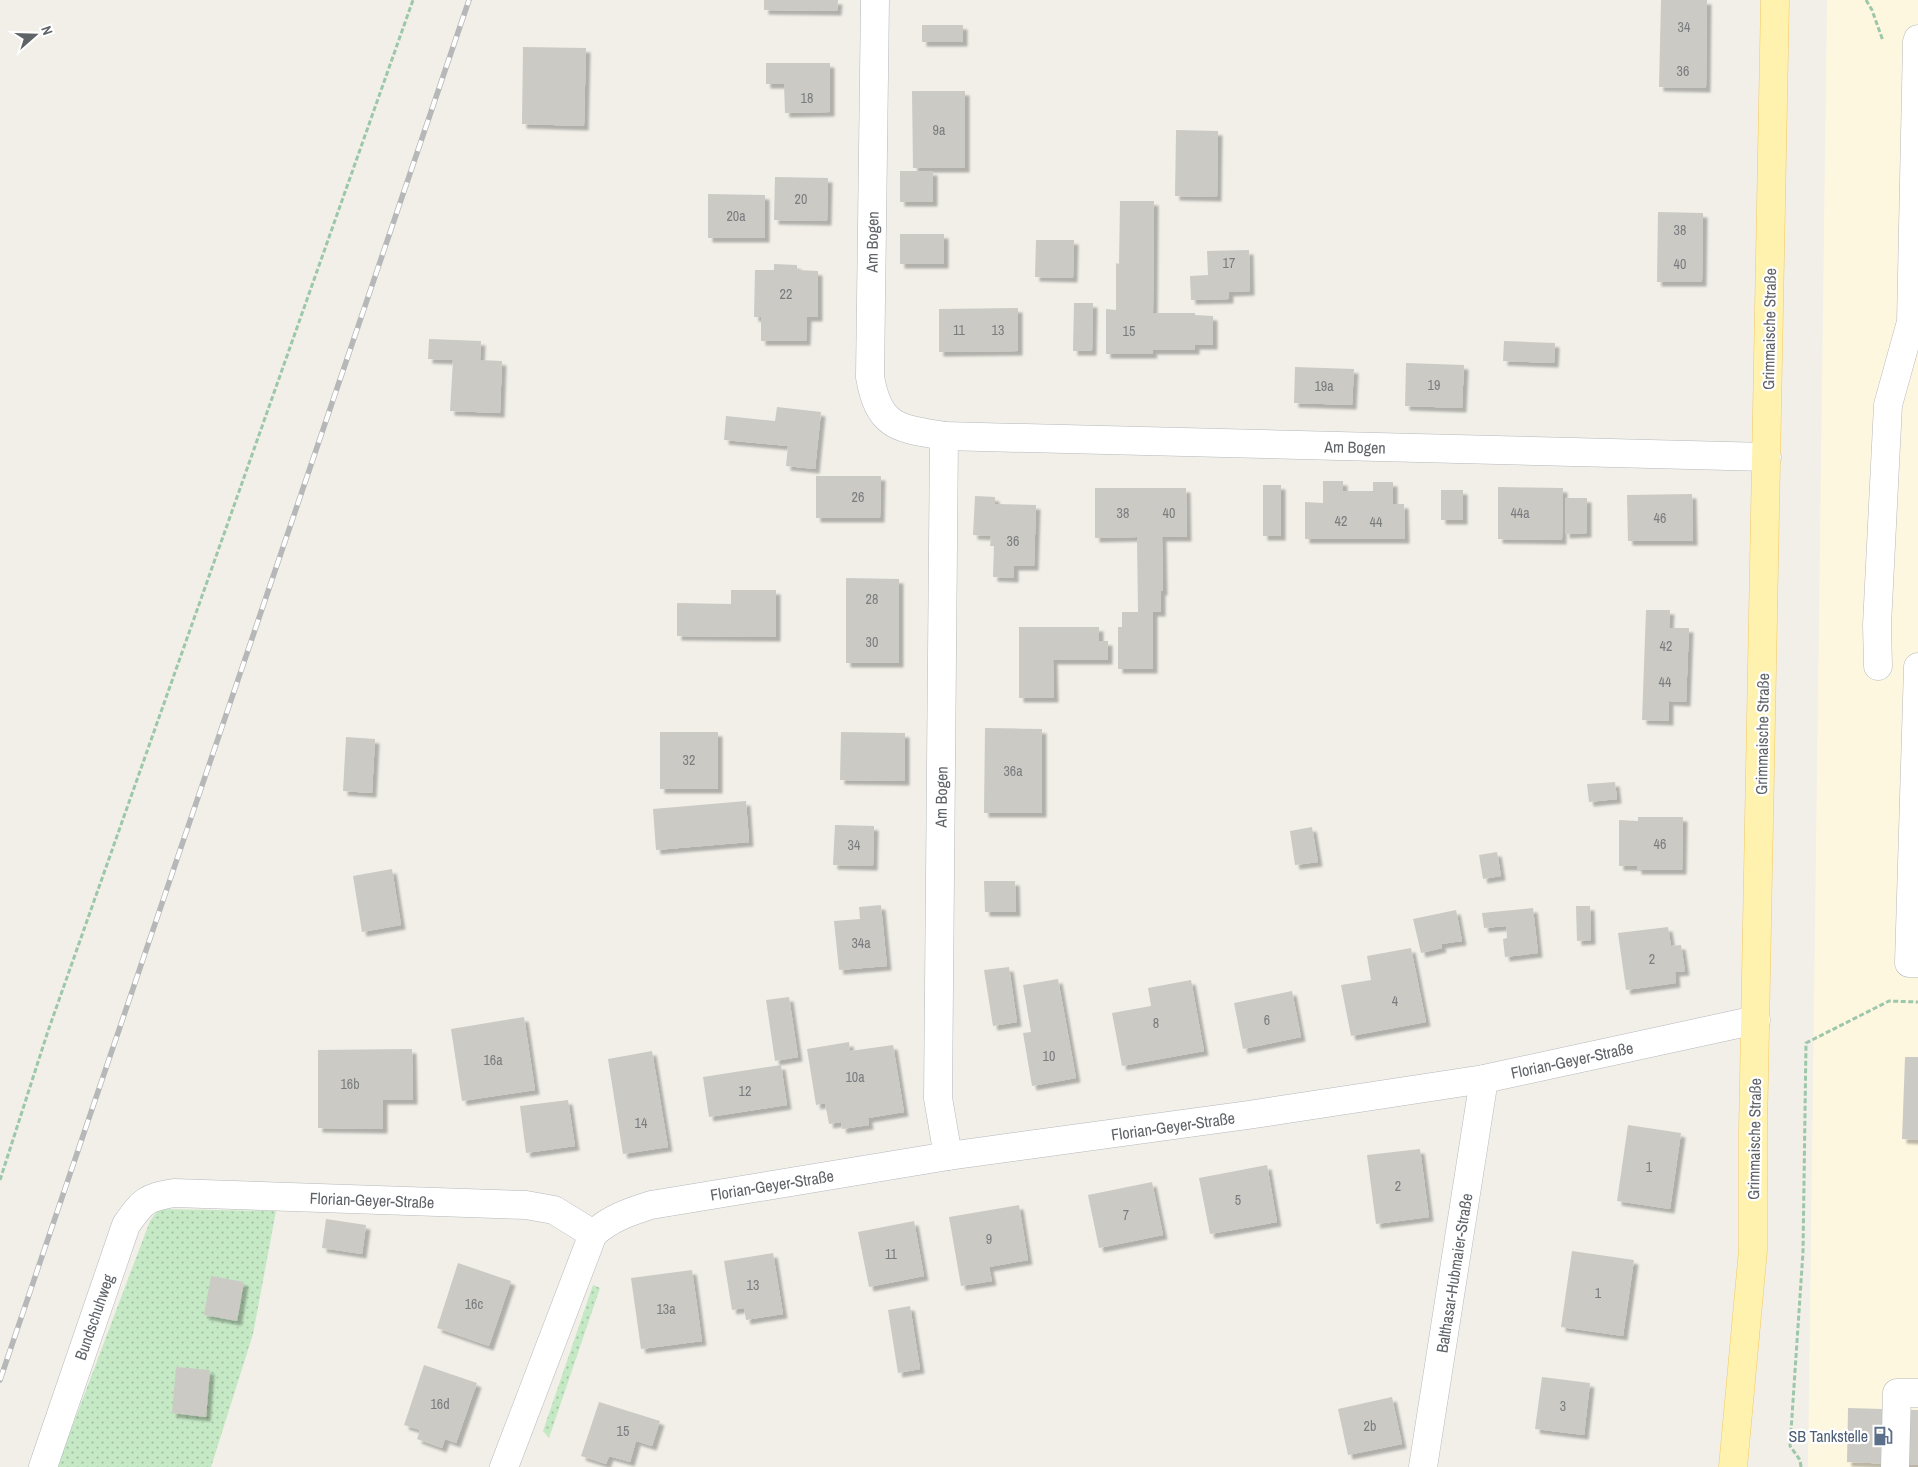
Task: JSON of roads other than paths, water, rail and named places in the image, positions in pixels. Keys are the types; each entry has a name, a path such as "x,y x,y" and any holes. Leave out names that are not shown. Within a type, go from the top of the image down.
{"main road":[{"name":"Grimmaische Straße","path":"1733,1467 1754,1250 1753,1130 1775,0"}],"street":[{"name":"Am Bogen","path":"875,0 870,377 873,397 879,409 892,423 916,432 944,436 1767,457"},
{"path":"1878,666 1877,625 1888,405 1911,322 1918,39"},
{"name":"Am Bogen","path":"944,436 938,1098 948,1156"},
{"path":"1918,667 1908,963 1918,963"},
{"name":"Florian-Geyer-Straße","path":"174,1193 526,1205 554,1210 593,1234 604,1224 620,1215 651,1205 948,1156 1248,1115 1484,1079 1756,1020"},
{"name":"Balthasar-Hubmaier-Straße","path":"1423,1467 1484,1079"},
{"name":"Bundschuhweg","path":"43,1467 126,1225 140,1205 153,1197 174,1193"},
{"path":"504,1467 593,1234"},
{"path":"1896,1467 1897,1393 1918,1393"}],"railway":[{"path":"0,1380 469,0"}],"place":[{"name":"SB Tankstelle","path":"1883,1436"}]}
